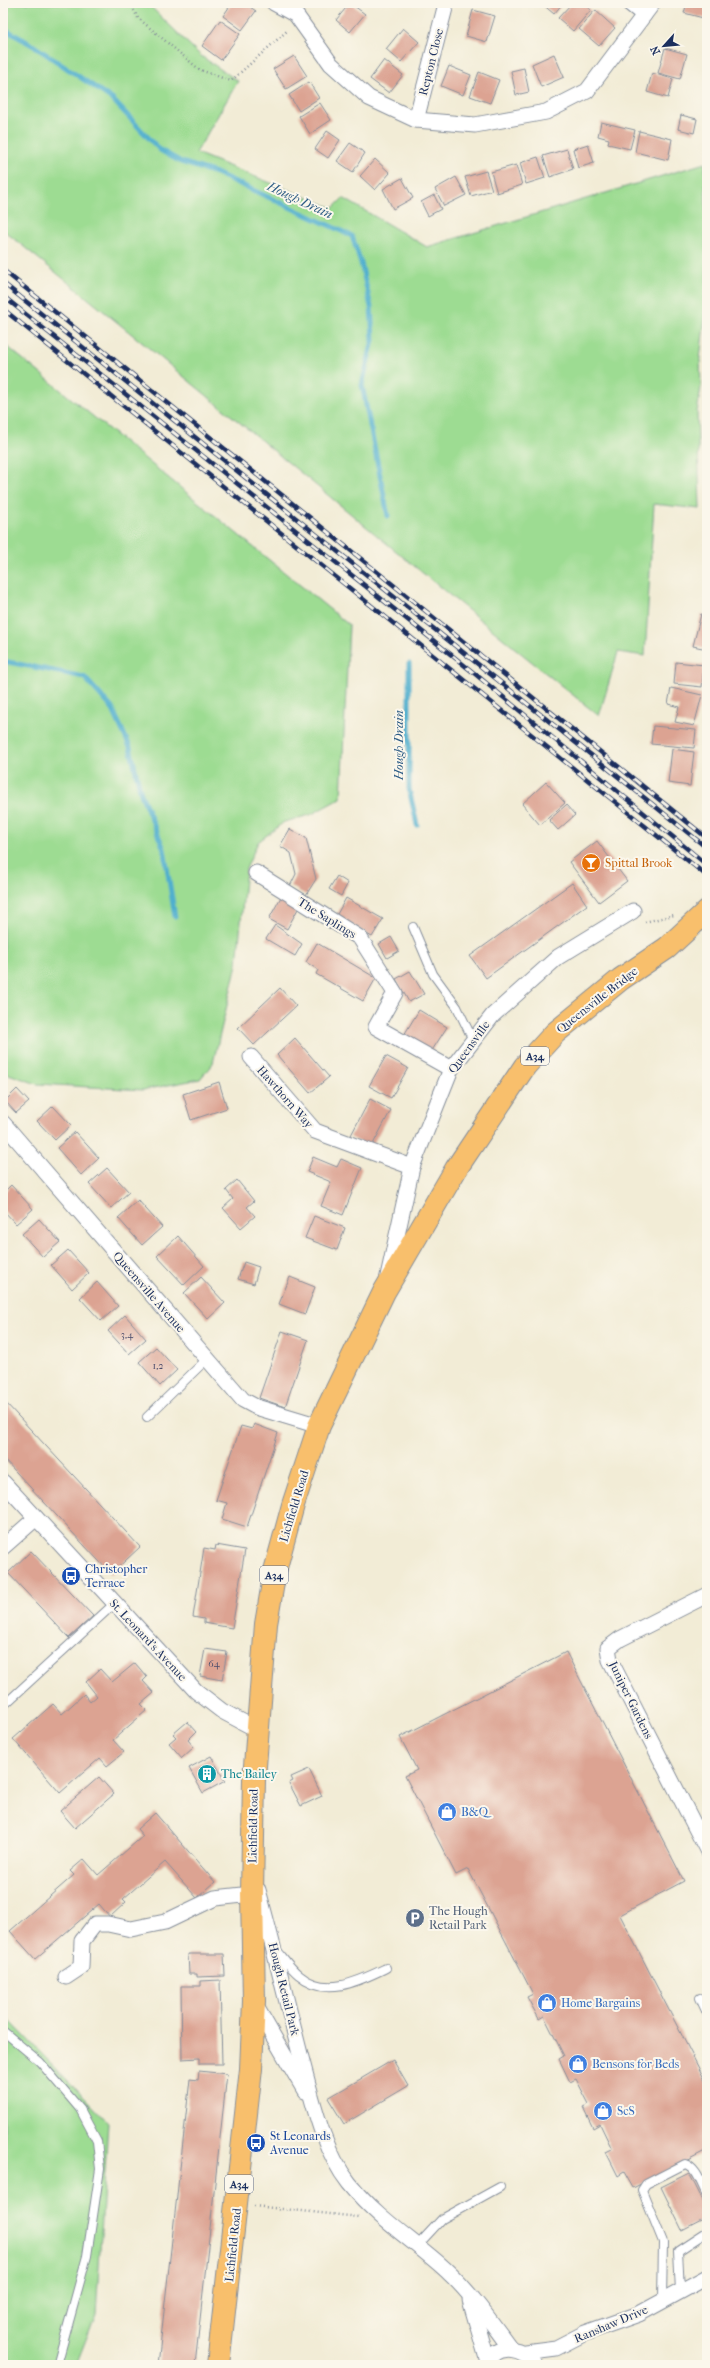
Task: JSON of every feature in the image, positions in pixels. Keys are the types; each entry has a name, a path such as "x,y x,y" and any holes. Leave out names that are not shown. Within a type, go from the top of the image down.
{"highway":[{"name":"Queensville Bridge","path":"414,1245 456,1169 530,1060 555,1033 621,979 667,948 707,912"},
{"name":"Lichfield Road","path":"218,2365 251,2069 254,2001 252,1894 256,1729 266,1624 275,1571 293,1505 319,1426 384,1292 414,1245"}],"street":[{"path":"274,3 296,15 331,64 369,98 416,120 475,125 546,112 587,91 649,9 629,3"},
{"name":"Repton Close","path":"416,120 446,4"},
{"name":"The Saplings","path":"256,873 360,938 395,993 376,1027 451,1069"},
{"name":"Queensville","path":"384,1292 412,1167 451,1069 493,1015 558,957 633,911"},
{"name":"Hawthorn Way","path":"251,1057 315,1131 412,1167"},
{"name":"Queensville Avenue","path":"3,1123 207,1359 250,1404 319,1426"},
{"name":"St. Leonard's Avenue","path":"3,1482 196,1691 222,1711 256,1729"},
{"path":"3,1547 36,1518"},
{"name":"Juniper Gardens","path":"707,1595 620,1639 608,1648 610,1660 707,1850"},
{"name":"Hough Retail Park","path":"253,1869 315,2110"},
{"path":"66,1978 81,1967 82,1942 95,1924 108,1924 131,1929 165,1922 215,1898 252,1894"},
{"name":"Hough Retail Park","path":"254,2001 315,2110 335,2160 348,2182 383,2220 446,2270 518,2351 536,2365"},
{"name":"Ranshaw Drive","path":"487,2364 501,2350 518,2351 556,2348 585,2333 640,2314 707,2277"},
{"path":"467,2292 487,2364"},
{"name":"Ranshaw Drive","path":"545,2365 556,2348"}],"lane":[{"path":"413,927 433,974 457,1007 473,1040"},
{"path":"147,1417 207,1359"},
{"path":"3,1706 114,1603"},
{"path":"273,1945 299,1975 318,1985 337,1987 359,1981 386,1968"},
{"path":"700,1998 707,2012"},
{"path":"3,2031 40,2062 80,2109 97,2142 100,2169 87,2256 57,2365"},
{"path":"662,2301 663,2242 642,2190 646,2184 685,2164 690,2166 695,2172 707,2195"},
{"path":"417,2246 442,2219 500,2187"},
{"path":"680,2291 678,2251 707,2232"}],"path":[{"path":"130,3 138,18 200,70 231,81 287,32 296,15"},
{"path":"633,911 639,923 677,914"},
{"path":"237,2204 383,2220"}],"green space":[{"path":"3,3 147,3 201,56 238,81 196,153 333,208 343,198 427,247 705,163 707,299 700,359 701,387 697,412 700,509 654,504 645,656 618,652 599,716 3,230"},
{"path":"3,343 349,625 341,798 310,815 284,822 258,842 246,869 237,964 213,1063 200,1079 143,1090 37,1084 3,1072"},
{"path":"3,2014 108,2122 96,2314 76,2365 3,2365"}],"building":[{"path":"232,3 244,3 256,11 242,30 223,16"},
{"path":"350,3 365,14 350,32 336,20"},
{"path":"541,3 563,3 554,14"},
{"path":"572,3 582,3 591,10 573,31 558,18"},
{"path":"687,3 707,3 707,19 684,13"},
{"path":"473,10 495,16 487,42 466,36"},
{"path":"595,10 615,28 599,46 579,29"},
{"path":"220,20 240,34 221,60 202,46"},
{"path":"403,28 419,42 401,62 386,49"},
{"path":"665,48 687,54 680,79 658,73"},
{"path":"554,54 564,77 541,87 532,64"},
{"path":"294,56 307,76 286,89 273,69"},
{"path":"384,60 403,75 389,93 370,79"},
{"path":"449,66 471,75 463,95 441,86"},
{"path":"524,68 529,92 516,95 511,71"},
{"path":"479,72 499,80 490,103 470,96"},
{"path":"652,73 673,79 668,98 647,92"},
{"path":"309,82 319,98 299,111 289,95"},
{"path":"320,103 331,120 310,134 299,116"},
{"path":"681,115 697,119 694,133 678,129"},
{"path":"601,122 635,130 630,149 608,144 609,139 598,136"},
{"path":"327,131 340,140 328,158 315,149"},
{"path":"639,131 672,139 668,160 635,152"},
{"path":"350,143 365,153 353,172 337,161"},
{"path":"588,144 594,163 578,168 573,149"},
{"path":"567,149 573,169 550,177 543,156"},
{"path":"538,157 545,178 526,184 520,163"},
{"path":"375,159 390,173 375,190 360,176"},
{"path":"516,165 522,185 497,193 491,172"},
{"path":"486,171 492,190 471,196 465,177"},
{"path":"456,177 466,195 444,206 435,189"},
{"path":"402,178 413,198 393,209 383,189"},
{"path":"434,195 441,209 428,216 421,202"},
{"path":"701,614 707,616 707,649 693,646"},
{"path":"676,662 704,665 702,687 674,684"},
{"path":"671,688 702,695 694,726 675,722 679,707 668,704"},
{"path":"653,726 696,730 694,748 651,744"},
{"path":"672,749 694,752 690,786 668,783"},
{"path":"546,782 565,803 540,825 522,804"},
{"path":"566,805 575,815 558,830 549,820"},
{"path":"290,829 306,838 316,879 306,895 290,886 296,874 291,853 280,846"},
{"path":"597,841 627,881 599,902 569,862"},
{"path":"337,876 348,883 341,896 329,889"},
{"path":"572,883 587,905 486,978 470,956"},
{"path":"281,897 299,907 287,929 269,919"},
{"path":"346,898 383,919 372,937 336,916"},
{"path":"275,925 302,944 295,956 266,939"},
{"path":"391,937 399,951 387,958 379,944"},
{"path":"317,943 376,978 363,1001 316,974 318,970 306,962"},
{"path":"410,971 424,994 409,1002 396,979"},
{"path":"280,988 296,1006 254,1045 238,1028"},
{"path":"419,1010 447,1027 431,1052 404,1035"},
{"path":"295,1038 329,1077 310,1093 277,1055"},
{"path":"386,1056 408,1068 391,1098 369,1086"},
{"path":"219,1082 227,1108 191,1120 183,1094"},
{"path":"17,1089 29,1102 16,1113 5,1101"},
{"path":"370,1099 391,1110 371,1148 350,1137"},
{"path":"53,1106 71,1125 55,1140 37,1121"},
{"path":"75,1132 99,1158 81,1175 57,1148"},
{"path":"313,1157 337,1167 341,1159 362,1168 343,1215 321,1206 331,1182 307,1172"},
{"path":"107,1168 129,1192 111,1208 89,1184"},
{"path":"237,1180 254,1201 247,1207 255,1216 241,1228 223,1208 233,1199 226,1190"},
{"path":"11,1185 33,1209 16,1224 3,1210 3,1193"},
{"path":"138,1200 162,1227 142,1245 118,1218"},
{"path":"314,1216 345,1228 337,1250 305,1238"},
{"path":"39,1219 60,1242 43,1257 22,1234"},
{"path":"178,1236 204,1266 184,1285 157,1256"},
{"path":"68,1250 89,1273 72,1289 51,1265"},
{"path":"244,1262 259,1267 254,1284 238,1279"},
{"path":"201,1277 225,1303 208,1319 184,1293"},
{"path":"290,1277 315,1287 305,1314 279,1304"},
{"path":"97,1282 118,1306 101,1321 80,1298"},
{"path":"125,1315 146,1339 129,1354 108,1331"},
{"path":"282,1331 308,1340 285,1407 259,1398"},
{"path":"156,1347 177,1370 160,1386 139,1362"},
{"path":"5,1402 140,1547 111,1574 3,1458 3,1404"},
{"path":"254,1424 278,1433 247,1527 222,1519 227,1503 216,1500 241,1426 252,1429"},
{"path":"216,1545 245,1550 232,1628 204,1623 204,1619 193,1617 204,1548 215,1550"},
{"path":"31,1551 93,1616 69,1638 8,1573"},
{"path":"205,1649 227,1652 222,1680 200,1676"},
{"path":"566,1652 684,1881 620,1915 707,2084 707,2150 633,2188 624,2172 618,2176 606,2152 612,2149 600,2124 593,2128 583,2107 589,2104 576,2079 570,2082 559,2059 564,2056 544,2016 539,2019 527,1997 533,1994 468,1869 456,1875 405,1776 417,1770 400,1737"},
{"path":"135,1663 147,1677 143,1681 154,1693 141,1704 147,1710 113,1740 124,1752 107,1766 100,1758 60,1793 13,1739 53,1704 62,1714 84,1694 90,1702 97,1696 86,1682 100,1669 112,1682"},
{"path":"187,1722 196,1732 188,1740 194,1747 182,1758 169,1743 176,1737 173,1734"},
{"name":"The Bailey","path":"211,1756 225,1781 203,1793 189,1768"},
{"path":"309,1769 322,1796 301,1806 289,1783 293,1781 291,1777"},
{"path":"99,1777 114,1794 75,1828 60,1811"},
{"path":"155,1813 215,1882 197,1898 165,1862 123,1899 126,1902 110,1917 99,1904 35,1959 10,1931 74,1875 70,1871 84,1859 98,1875 143,1836 137,1829"},
{"path":"188,1954 224,1954 225,1976 197,1977 197,1974 189,1974"},
{"path":"220,1980 222,2064 199,2064 199,2058 182,2059 181,1986 201,1986 201,1981"},
{"path":"393,2060 408,2086 344,2124 328,2098"},
{"path":"199,2071 227,2074 195,2365 158,2365 190,2079 198,2080"},
{"path":"689,2173 707,2209 707,2217 682,2230 661,2187"}],"waterway":[{"name":"Hough Drain","path":"3,28 34,46 112,99 160,150 181,162 216,173 352,236 361,263 371,307 373,340 362,385 388,516"},
{"path":"3,661 84,677 112,708 130,747 141,794 164,849 175,917"},
{"name":"Hough Drain","path":"409,664 409,789 417,825"}],"railway":[{"path":"3,270 707,838"},
{"path":"3,283 707,848"},
{"path":"3,296 474,673 707,865"},
{"path":"3,309 707,876"}],"place":[{"name":"Spittal Brook","path":"591,863"},
{"name":"Christopher Terrace","path":"71,1576"},
{"name":"The Bailey","path":"207,1774"},
{"name":"B&Q","path":"447,1812"},
{"name":"The Hough Retail Park","path":"415,1918"},
{"name":"Home Bargains","path":"547,2003"},
{"name":"Bensons for Beds","path":"578,2064"},
{"name":"ScS","path":"603,2111"},
{"name":"St Leonards Avenue","path":"256,2143"}]}
